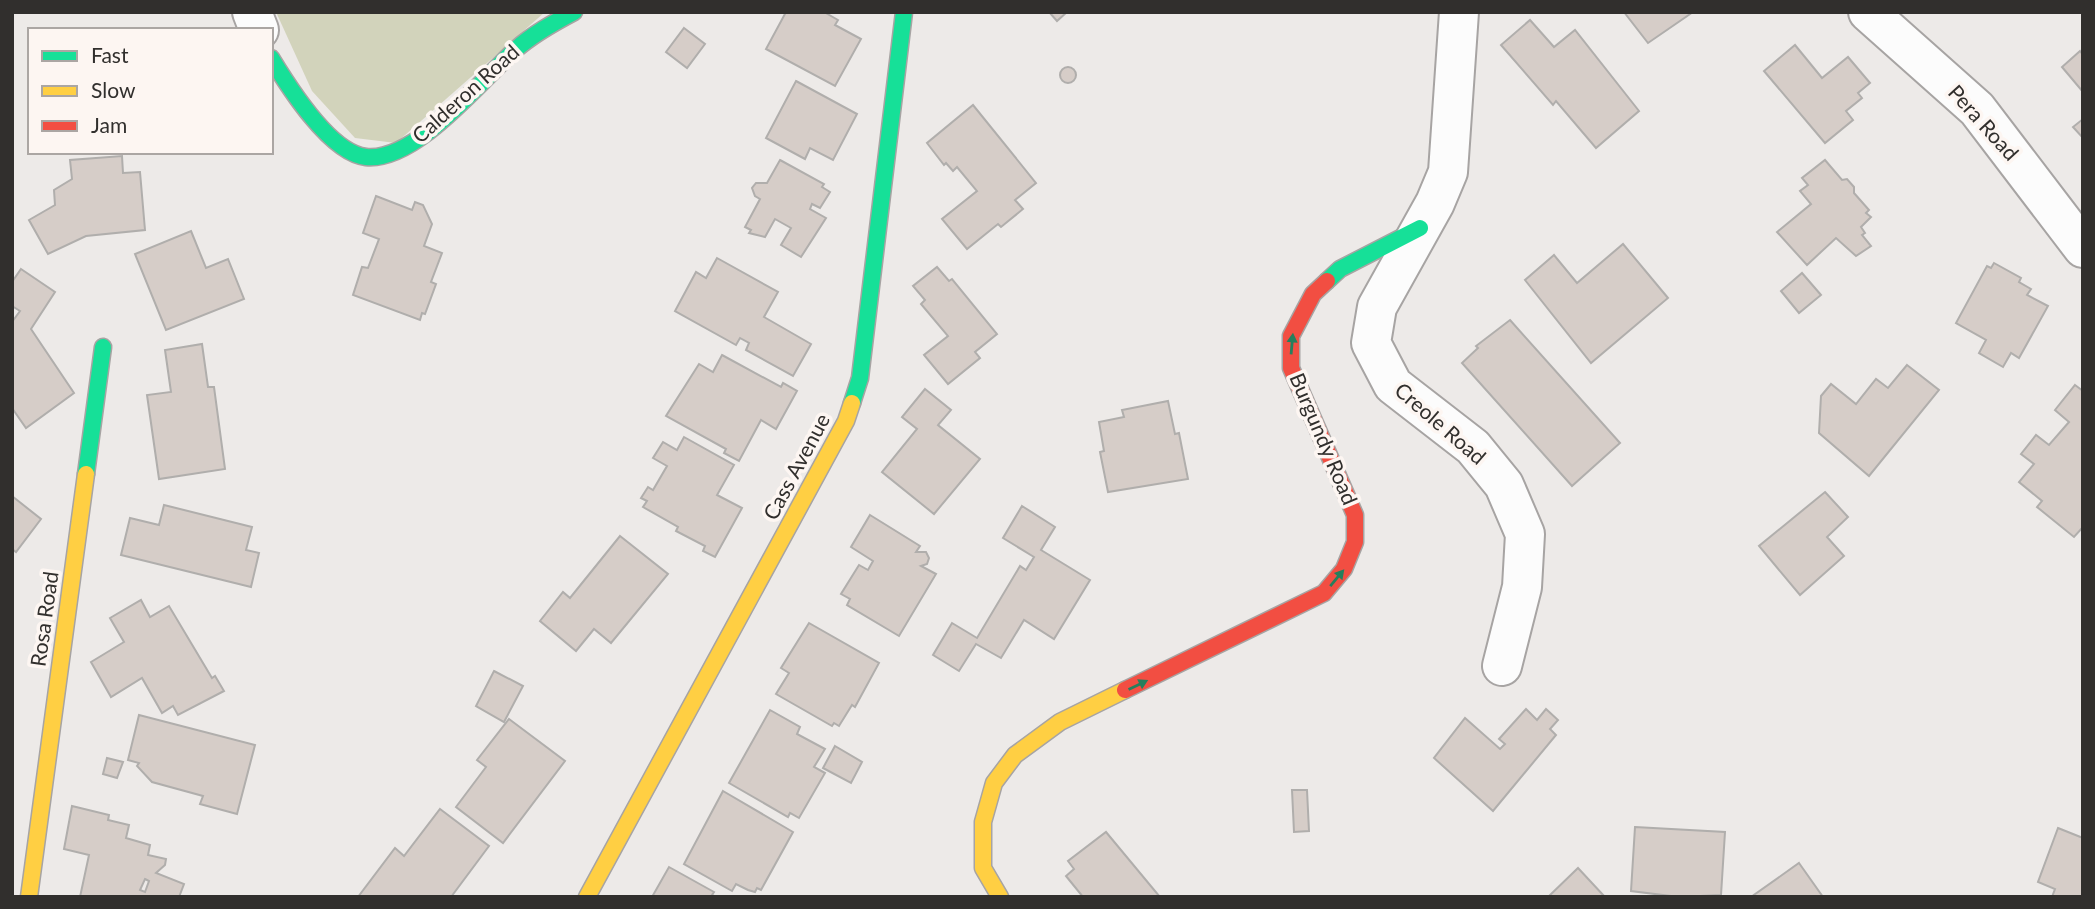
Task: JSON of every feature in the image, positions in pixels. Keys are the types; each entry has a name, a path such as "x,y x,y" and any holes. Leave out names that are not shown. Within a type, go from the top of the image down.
{"street":[{"name":"Calderon Road","path":"273,61 336,143 364,157 392,155 414,143 517,48 545,26 574,12"},
{"name":"Cass Avenue","path":"587,897 846,421 860,378 904,12"},
{"path":"1420,228 1436,203 1448,172 1459,12"},
{"name":"Pera Road","path":"1868,12 1906,24 1997,131 2083,248"},
{"name":"Creole Road","path":"1420,228 1377,307 1371,342 1393,385 1473,447 1504,485 1525,534 1522,587 1502,666"},
{"name":"Burgundy Road","path":"1000,897 983,868 983,822 994,783 1015,755 1060,722 1324,593 1344,569 1355,542 1355,515 1291,368 1291,336 1313,295 1340,269 1420,228"},
{"name":"Rosa Road","path":"29,897 103,347"}],"green space":[{"path":"276,12 545,12 396,143 355,138 312,91"}],"building":[{"path":"786,12 824,12 838,20 835,25 861,39 835,86 766,49"},
{"path":"1049,12 1067,12 1057,21"},
{"path":"1624,12 1693,12 1648,43"},
{"path":"1530,20 1554,47 1575,30 1639,111 1596,148 1556,101 1553,105 1501,45"},
{"path":"684,28 705,44 687,68 666,52"},
{"path":"1795,45 1822,78 1848,57 1870,83 1858,93 1862,98 1846,111 1853,120 1825,143 1764,71"},
{"path":"2080,51 2083,55 2083,92 2062,67"},
{"path":"1065,67 1071,67 1076,75 1074,81 1065,83 1060,78 1060,72"},
{"path":"796,81 857,114 833,160 810,148 805,159 766,138"},
{"path":"973,105 1036,183 1015,200 1023,209 1001,227 998,224 967,249 942,219 977,191 957,167 953,171 946,163 944,165 927,143"},
{"path":"2083,119 2083,138 2073,127"},
{"path":"122,156 123,173 140,172 145,230 86,236 48,254 29,220 55,205 54,190 72,179 70,160"},
{"path":"780,160 824,184 822,187 830,192 820,208 812,204 810,209 826,218 801,257 781,245 791,228 775,219 765,237 749,233 751,230 745,227 760,199 755,196 752,188 756,183 767,183"},
{"path":"1825,160 1842,180 1847,179 1854,187 1854,193 1869,210 1866,213 1871,217 1861,227 1865,233 1862,235 1871,246 1856,256 1836,238 1807,265 1777,232 1811,204 1800,191 1808,185 1802,178"},
{"path":"376,196 412,210 415,202 423,205 432,224 424,246 442,253 431,282 436,284 425,314 422,313 420,320 353,295 362,267 368,268 379,239 363,233"},
{"path":"191,231 206,268 228,259 244,299 166,330 135,254"},
{"path":"1623,244 1668,298 1591,363 1525,280 1554,255 1577,283"},
{"path":"717,258 778,292 764,317 811,344 793,376 746,350 749,343 740,338 736,345 675,311 696,272 706,278"},
{"path":"1994,263 2021,278 2019,282 2031,289 2027,295 2048,306 2019,358 2011,353 2003,367 1979,353 1986,340 1956,323 1987,266 1991,268"},
{"path":"937,267 949,281 952,279 997,334 975,352 980,358 948,384 924,355 948,336 921,304 925,300 913,286"},
{"path":"21,269 55,292 31,329 74,393 26,428 12,408 12,322 20,311 12,306 12,282"},
{"path":"1802,273 1821,295 1799,313 1781,291"},
{"path":"1510,320 1620,443 1572,486 1462,363 1478,348 1476,346"},
{"path":"202,344 208,387 214,387 225,469 159,479 147,395 171,392 165,350"},
{"path":"722,355 781,387 783,383 797,391 776,429 761,420 739,461 724,453 726,449 666,416 699,364 713,372"},
{"path":"1907,365 1939,390 1869,476 1819,433 1821,396 1831,384 1856,404 1876,379 1888,388"},
{"path":"2075,385 2083,391 2083,527 2074,537 2037,507 2042,501 2019,482 2034,464 2021,454 2036,435 2049,445 2069,422 2055,410"},
{"path":"925,389 951,410 938,425 980,459 934,514 882,472 917,429 902,417"},
{"path":"1168,401 1175,434 1179,433 1188,479 1108,492 1100,452 1104,451 1099,422 1124,417 1122,410"},
{"path":"684,437 734,465 717,495 742,508 715,557 703,551 705,546 676,531 678,527 643,507 647,501 641,498 648,487 653,490 667,466 653,458 663,442 677,450"},
{"path":"1825,492 1848,517 1827,537 1844,556 1800,595 1759,546"},
{"path":"12,496 41,519 16,552 12,549"},
{"path":"164,505 252,527 246,550 259,553 251,587 121,555 130,518 159,525"},
{"path":"1022,506 1055,527 1041,550 1090,580 1054,639 1024,620 1001,658 976,644 959,671 933,655 952,623 977,638 1020,566 1026,570 1034,557 1003,538"},
{"path":"870,515 920,546 916,552 926,552 929,558 927,564 921,566 936,574 899,636 847,605 850,599 841,594 859,565 868,570 873,561 851,547"},
{"path":"620,536 668,574 611,643 594,629 576,651 540,621 563,592 570,598"},
{"path":"141,600 150,617 169,606 212,678 215,676 224,691 178,715 173,706 162,713 142,678 111,697 91,662 124,642 110,618"},
{"path":"809,623 879,663 855,707 852,705 839,726 834,723 832,726 776,694 789,673 781,668"},
{"path":"494,671 523,686 504,722 476,706"},
{"path":"1526,709 1537,720 1546,709 1558,720 1550,729 1556,735 1493,811 1434,758 1465,718 1500,749 1505,744 1499,739"},
{"path":"770,710 800,727 797,734 825,749 814,767 825,773 799,818 790,813 788,817 729,783"},
{"path":"139,715 255,745 237,814 200,804 203,796 152,782 137,766 139,763 128,760"},
{"path":"509,719 565,761 503,843 456,807 486,767 477,760"},
{"path":"835,746 862,762 851,783 823,768"},
{"path":"107,758 123,762 117,778 103,774"},
{"path":"1292,790 1307,790 1309,831 1294,832"},
{"path":"723,791 793,832 761,890 757,888 755,892 736,884 732,891 684,864"},
{"path":"72,806 109,815 108,820 129,825 126,838 150,845 148,855 166,859 165,865 156,873 184,884 179,897 80,897 89,855 64,849","holes":["145,879 149,881 145,892 140,890"]},
{"path":"440,809 489,846 451,897 358,897 395,848 404,856"},
{"path":"1635,827 1725,832 1721,895 1679,897 1631,891"},
{"path":"2058,828 2083,838 2083,897 2052,897 2055,889 2038,882"},
{"path":"1106,832 1160,897 1083,897 1066,876 1074,869 1068,861"},
{"path":"1799,863 1823,897 1751,897"},
{"path":"669,867 714,892 712,895 716,897 652,897"},
{"path":"1578,868 1605,897 1548,897"}],"traffic: fast":[{"path":"273,61 311,116 338,144 352,153 366,157 385,155 406,147 426,133 522,44 574,12"},
{"path":"852,403 860,378 904,12"},
{"path":"1327,281 1340,269 1420,228"},
{"path":"86,474 103,347"}],"traffic: slow":[{"path":"587,897 846,421 852,403"},
{"path":"29,897 86,474"},
{"path":"1000,897 983,868 983,822 994,783 1015,755 1060,722 1125,690"}],"traffic: jam":[{"path":"1125,690 1324,593 1344,569 1355,542 1355,515 1291,368 1291,336 1313,294 1327,281"}]}
